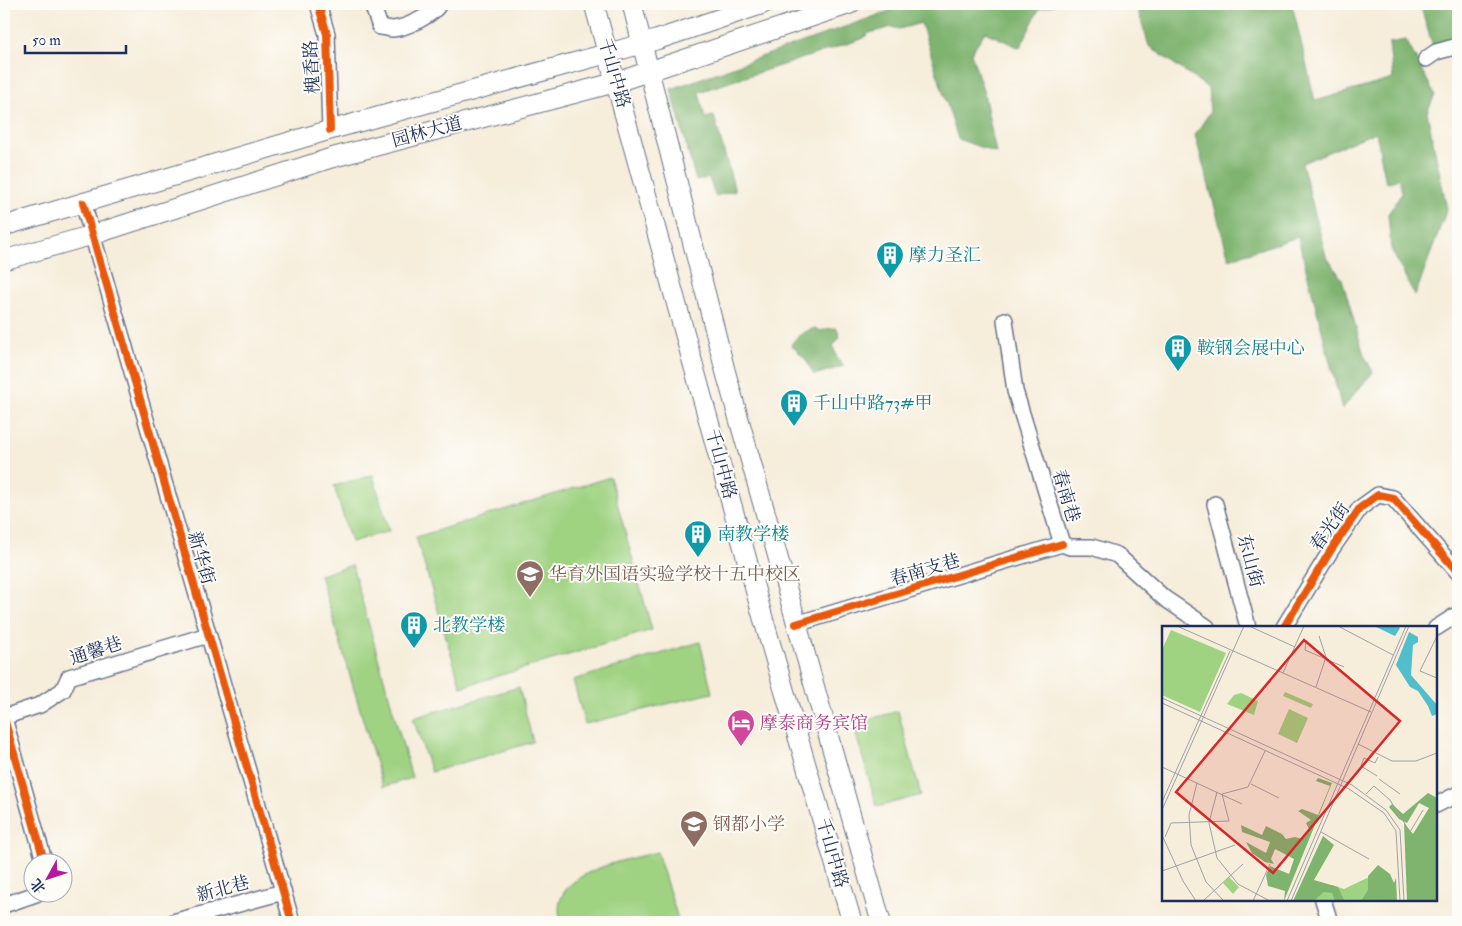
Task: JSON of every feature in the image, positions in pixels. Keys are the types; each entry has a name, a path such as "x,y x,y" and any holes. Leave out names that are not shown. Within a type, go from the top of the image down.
{"main road":[{"name":"千山中路","path":"594,4 761,610 852,922"},
{"name":"千山中路","path":"632,4 725,370 881,922"},
{"name":"园林大道","path":"4,226 330,130 642,44 763,4"},
{"name":"园林大道","path":"4,260 92,235 331,158 617,82 850,4"}],"street":[{"name":"槐香路","path":"318,4 327,34 330,130"},
{"path":"372,4 380,27 394,29 425,18 437,9 439,4"},
{"path":"1426,59 1436,52 1458,46"},
{"name":"新华街","path":"83,203 292,922"},
{"name":"春南巷","path":"1004,320 1015,390 1062,544 1092,547 1117,555 1164,598 1206,626"},
{"name":"春光街","path":"1285,626 1331,550 1360,508 1378,495 1393,498 1458,572"},
{"name":"东山街","path":"1215,504 1248,626"},
{"name":"春南支巷","path":"796,624 1062,544"},
{"path":"1437,627 1458,614"},
{"name":"通馨巷","path":"4,718 40,705 62,690 69,677 208,635"},
{"path":"4,718 42,854"},
{"path":"1437,804 1458,794"},
{"name":"新北巷","path":"173,922 283,892"},
{"path":"4,905 22,899"},
{"path":"1323,901 1330,922"}],"green space":[{"path":"909,4 1056,4 1039,9 1020,48 985,32 971,53 984,93 996,153 958,139 921,23 899,29 892,27 869,33 862,39 699,92 705,118 714,116 735,191 715,196 709,178 696,181 671,89"},
{"path":"1136,4 1292,4 1315,101 1393,79 1389,43 1406,40 1435,95 1427,112 1447,209 1415,296 1391,249 1388,214 1402,193 1399,179 1386,183 1376,132 1302,163 1326,256 1342,279 1364,355 1373,372 1342,409 1298,237 1229,259 1195,135 1210,112 1208,88 1149,46"},
{"path":"1420,4 1458,4 1458,40 1433,47"},
{"path":"815,328 821,331 837,328 840,337 833,346 837,358 844,366 814,375 806,360 791,345 801,334"},
{"path":"373,475 389,531 351,542 334,486"},
{"path":"610,477 652,630 461,687 416,537"},
{"path":"352,565 412,778 383,787 320,575"},
{"path":"700,642 712,693 585,724 573,680"},
{"path":"519,687 533,742 431,772 413,718"},
{"path":"898,711 921,795 877,807 853,724"},
{"path":"657,852 679,922 561,922 559,905 565,891 576,880 608,865"}],"cycle path":[{"path":"318,4 327,34 330,130"},
{"path":"83,203 292,922"},
{"path":"1285,626 1331,550 1360,508 1378,495 1393,498 1458,572"},
{"path":"796,624 1062,544"},
{"path":"4,718 42,854"}],"place":[{"name":"摩力圣汇","path":"890,279"},
{"name":"鞍钢会展中心","path":"1178,372"},
{"name":"千山中路73#甲","path":"794,427"},
{"name":"南教学楼","path":"698,558"},
{"name":"华育外国语实验学校十五中校区","path":"530,598"},
{"name":"北教学楼","path":"414,649"},
{"name":"摩泰商务宾馆","path":"741,747"},
{"name":"钢都小学","path":"694,848"}]}
